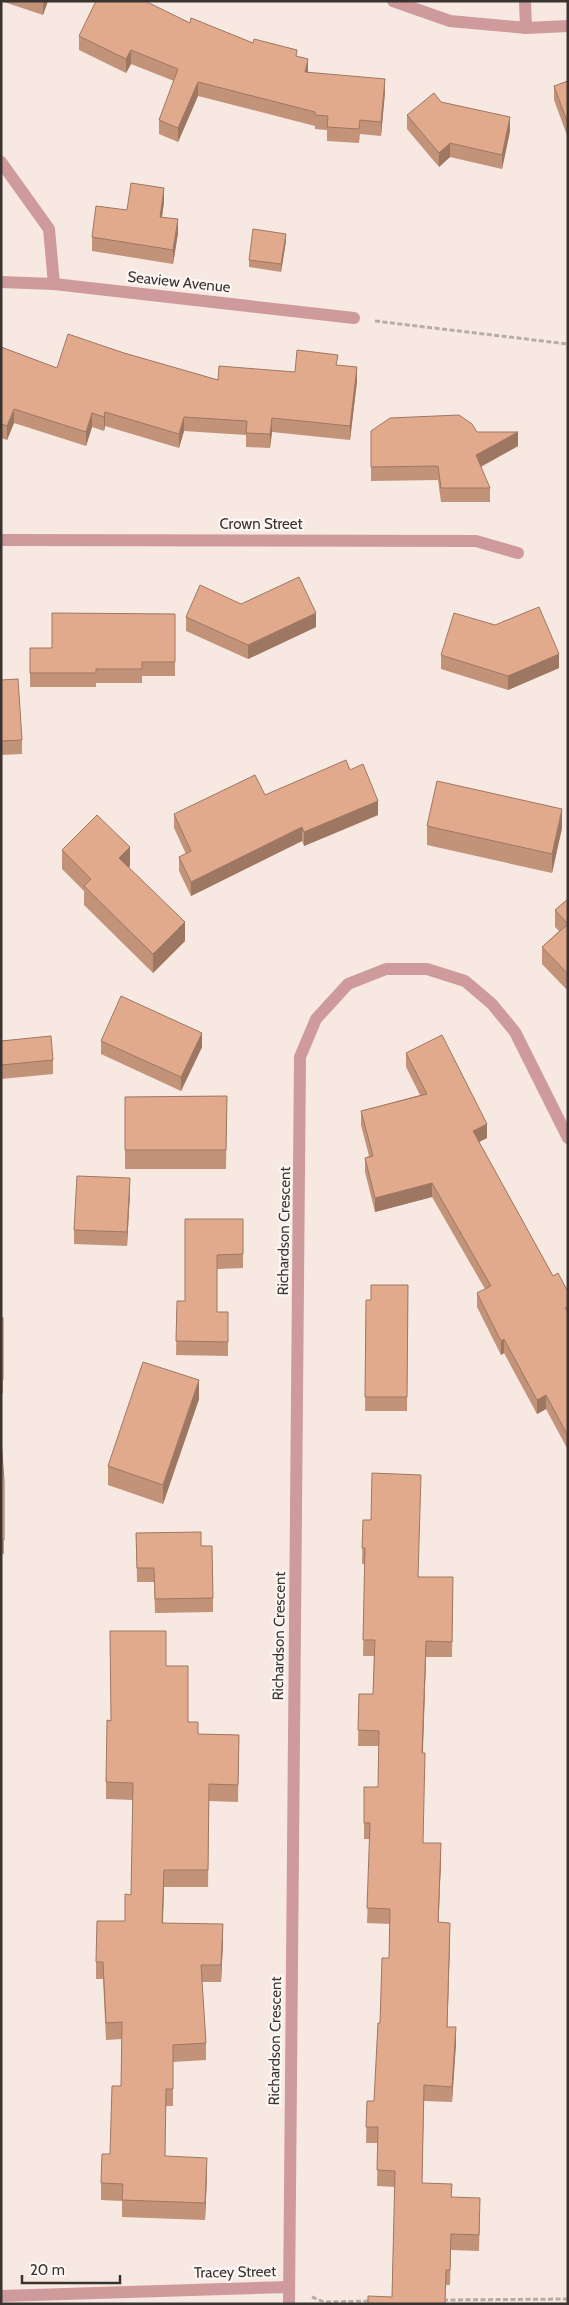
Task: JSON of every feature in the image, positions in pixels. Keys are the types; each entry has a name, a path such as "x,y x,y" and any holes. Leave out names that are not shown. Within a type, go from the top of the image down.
{"street":[{"path":"393,1 450,21 526,28 568,26"},
{"path":"525,1 526,28"},
{"path":"1,162 49,229 54,284"},
{"name":"Seaview Avenue","path":"1,282 54,284 354,318"},
{"name":"Crown Street","path":"1,540 476,541 518,553"},
{"name":"Richardson Crescent","path":"289,2304 300,1057 316,1019 348,984 386,969 427,969 465,981 492,1004 515,1032 568,1138"},
{"name":"Tracey Street","path":"1,2296 289,2287"}],"path":[{"path":"354,318 568,344"},
{"path":"289,2287 324,2302 382,2301"},
{"path":"441,2300 568,2299"}],"building":[{"path":"96,1 145,1 190,23 191,18 253,43 254,39 297,50 296,56 308,59 305,72 385,79 381,122 360,120 359,129 327,127 328,116 315,115 315,112 198,82 178,128 159,120 178,69 131,50 126,59 79,36"},
{"path":"568,81 568,124 554,86"},
{"path":"434,93 441,102 510,117 502,155 450,143 439,153 407,115"},
{"path":"131,183 164,188 160,217 178,219 173,250 92,237 96,206 127,210"},
{"path":"253,229 286,234 281,264 249,260"},
{"path":"68,334 124,353 218,380 219,366 295,372 297,350 338,355 336,365 357,367 350,426 272,418 270,434 246,433 247,421 184,417 179,434 105,412 104,417 92,413 86,432 14,409 7,426 1,424 1,347 57,368"},
{"path":"459,415 472,424 477,432 518,432 476,455 490,488 441,488 438,466 371,467 371,431 390,418"},
{"path":"299,577 316,613 248,645 186,617 200,585 241,604"},
{"path":"539,607 559,654 508,676 441,655 454,613 495,625"},
{"path":"52,613 175,614 175,662 142,662 142,669 96,669 96,673 30,673 30,648 52,648"},
{"path":"18,679 22,740 1,741 1,680"},
{"path":"346,760 350,770 363,764 378,801 304,832 302,827 191,882 179,857 191,851 174,814 255,775 265,795"},
{"path":"437,781 562,809 552,854 427,826"},
{"path":"97,815 130,847 119,858 185,922 153,954 84,886 91,879 62,850"},
{"path":"568,899 568,924 555,910"},
{"path":"568,924 568,974 542,947"},
{"path":"121,996 202,1033 181,1077 101,1041"},
{"path":"442,1035 487,1124 473,1131 553,1276 558,1273 568,1292 568,1306 565,1308 568,1312 568,1436 546,1395 537,1400 504,1339 501,1341 477,1293 491,1286 432,1183 375,1198 365,1158 373,1156 361,1111 427,1094 406,1053"},
{"path":"51,1036 53,1060 1,1065 1,1041"},
{"path":"227,1096 226,1150 125,1150 125,1097"},
{"path":"77,1176 130,1178 127,1232 74,1230"},
{"path":"185,1219 243,1219 243,1254 217,1255 217,1312 228,1312 228,1342 176,1341 177,1301 185,1301"},
{"path":"371,1285 408,1285 407,1397 365,1397 366,1300 371,1300"},
{"path":"1,1318 3,1318 3,1379 1,1379"},
{"path":"143,1362 199,1380 163,1485 108,1466"},
{"path":"1,1439 4,1481 4,1540 1,1540"},
{"path":"372,1473 421,1475 418,1577 453,1577 452,1642 426,1641 422,1753 425,1753 423,1843 441,1843 438,1922 450,1923 447,2027 456,2027 452,2087 424,2085 422,2183 452,2184 451,2197 480,2198 479,2235 451,2234 450,2270 446,2270 445,2304 368,2304 368,2296 392,2297 395,2171 377,2170 378,2127 366,2127 367,2101 374,2101 378,2023 380,2023 382,1958 389,1958 390,1909 367,1908 370,1823 364,1823 364,1787 378,1787 379,1731 358,1730 359,1694 373,1694 375,1640 363,1640 365,1548 362,1548 363,1520 371,1520"},
{"path":"201,1532 201,1546 212,1546 213,1598 155,1599 154,1568 137,1568 136,1533"},
{"path":"110,1631 166,1631 166,1666 188,1666 188,1722 198,1722 198,1734 239,1735 238,1785 209,1784 208,1870 164,1870 162,1923 223,1924 221,1965 201,1965 206,2043 173,2045 173,2089 166,2089 165,2156 207,2158 205,2203 122,2200 123,2184 101,2183 102,2154 110,2154 112,2086 121,2086 122,2022 106,2023 103,1962 96,1962 97,1921 125,1921 125,1894 131,1895 133,1783 106,1782 107,1720 111,1721"}]}
